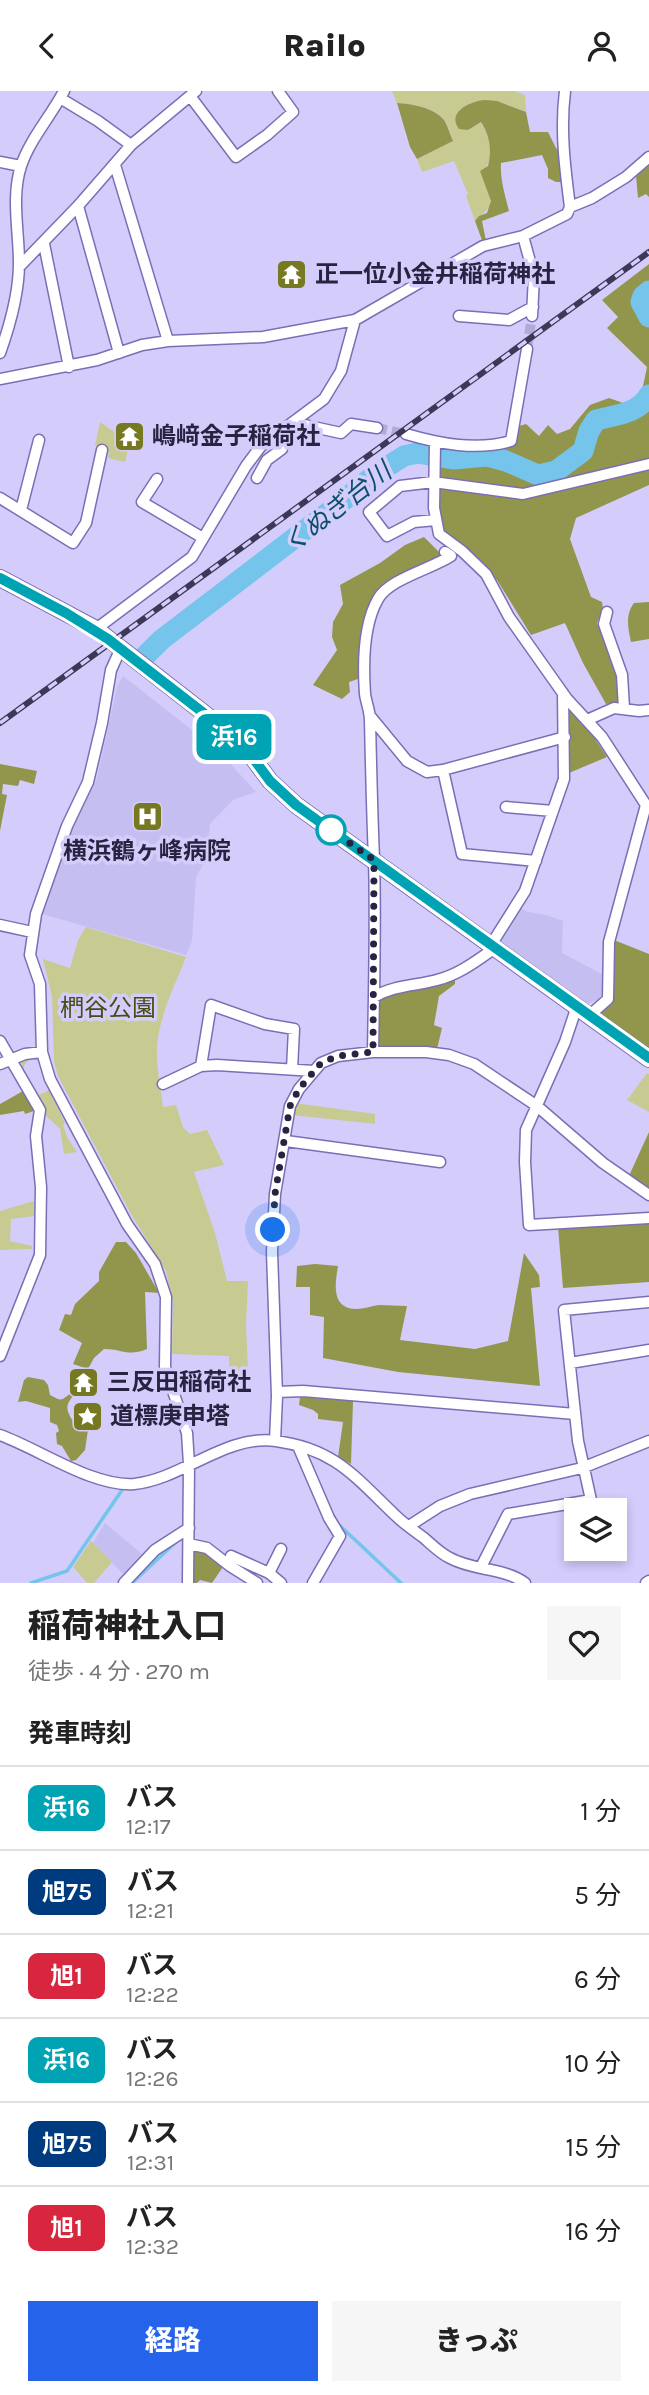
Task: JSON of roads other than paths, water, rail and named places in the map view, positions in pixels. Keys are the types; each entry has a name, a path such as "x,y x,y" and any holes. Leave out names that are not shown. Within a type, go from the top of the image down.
{"street":[{"path":"19,267 79,206 131,145 193,93 236,157 267,135 293,111 278,91"},
{"path":"0,379 69,367 142,345 168,341 263,337 355,320 483,247 523,236 567,215 570,207 563,153 562,114 565,91"},
{"path":"0,353 11,319 19,267 16,192 21,166 62,95 131,145"},
{"path":"570,207 592,198 626,177 649,157"},
{"path":"0,162 21,166"},
{"path":"115,165 168,341"},
{"path":"79,206 119,353"},
{"path":"459,316 509,320 532,311 534,276 523,236"},
{"path":"44,244 69,367"},
{"path":"96,629 192,557 261,446 324,399 341,371 355,320"},
{"path":"406,434 435,452 491,447 511,441 527,349"},
{"path":"295,422 341,433 351,424 377,428"},
{"path":"257,478 267,460 282,449 278,434"},
{"path":"21,510 39,440"},
{"path":"0,498 74,543 86,523 102,450"},
{"path":"435,452 433,482 437,539 462,551 486,574 509,617 564,693 602,737 648,807 609,942 608,999 583,1011 565,1042 526,1129 524,1146 529,1225 649,1218"},
{"path":"436,520 414,522 387,536 369,512 400,486 433,482 523,494 649,464"},
{"path":"157,479 142,502 203,538"},
{"path":"373,1052 374,860 370,716 365,695 367,639 372,613 379,596 390,586 451,556 444,552"},
{"path":"0,578 96,629 241,742 270,781 285,796 649,1059"},
{"path":"607,613 604,624 622,675 624,708"},
{"path":"121,649 111,670 88,782 67,826 36,914 30,955 42,995 42,1052 50,1079 127,1224 162,1280 167,1313 163,1355 187,1433 188,1583"},
{"path":"374,997 402,985 436,980 460,972 493,946 525,891 564,779 564,693"},
{"path":"587,720 614,708 649,710"},
{"path":"370,716 407,761 427,772 565,737"},
{"path":"443,770 462,854 536,861"},
{"path":"506,807 553,811"},
{"path":"0,925 32,932"},
{"path":"201,1066 211,1005 265,1024 294,1029 292,1069"},
{"path":"0,1041 40,1110 36,1136 41,1187 40,1255 0,1356"},
{"path":"0,1065 26,1054 42,1052"},
{"path":"275,1441 275,1194 290,1106 299,1089 321,1063 338,1056 373,1052 426,1052 474,1064 537,1106 603,1163 649,1195"},
{"path":"163,1084 201,1066 314,1071"},
{"path":"286,1141 440,1162"},
{"path":"481,1567 508,1514 591,1500 582,1468 564,1310 649,1302"},
{"path":"570,1363 649,1350"},
{"path":"277,1392 303,1391 575,1415"},
{"path":"0,1435 79,1471 120,1484 152,1481 240,1445 275,1441 320,1453 352,1472 398,1518 450,1558 515,1576 525,1583"},
{"path":"409,1526 440,1506 470,1494 582,1468 649,1441"},
{"path":"298,1447 329,1518 340,1536 313,1583"},
{"path":"124,1583 155,1550 189,1528"},
{"path":"189,1544 207,1548 257,1583"},
{"path":"269,1573 281,1549"},
{"path":"230,1566 231,1556 269,1573 281,1583"}],"waterway":[{"name":"くぬぎ台川","path":"649,291 641,302 649,317"},
{"name":"くぬぎ台川","path":"145,656 161,640 374,475 404,456 417,453 453,459 487,456 538,475 556,471 583,451 589,431 596,420 632,410 649,395"},
{"path":"31,1583 67,1571 122,1490"},
{"path":"336,1522 401,1583"},
{"path":"132,1583 176,1542"}],"tunnel":[{"path":"527,349 532,316"},
{"path":"377,428 406,434"}],"railway":[{"path":"0,723 649,252"}],"place":[{"name":"正一位小金井稲荷神社","path":"292,274"},
{"name":"嶋﨑金子稲荷社","path":"129,436"},
{"name":"横浜鶴ヶ峰病院","path":"147,817"},
{"name":"三反田稲荷社","path":"84,1382"},
{"name":"道標庚申塔","path":"87,1416"}],"park label":[{"name":"椚谷公園","path":"108,1008"}]}
